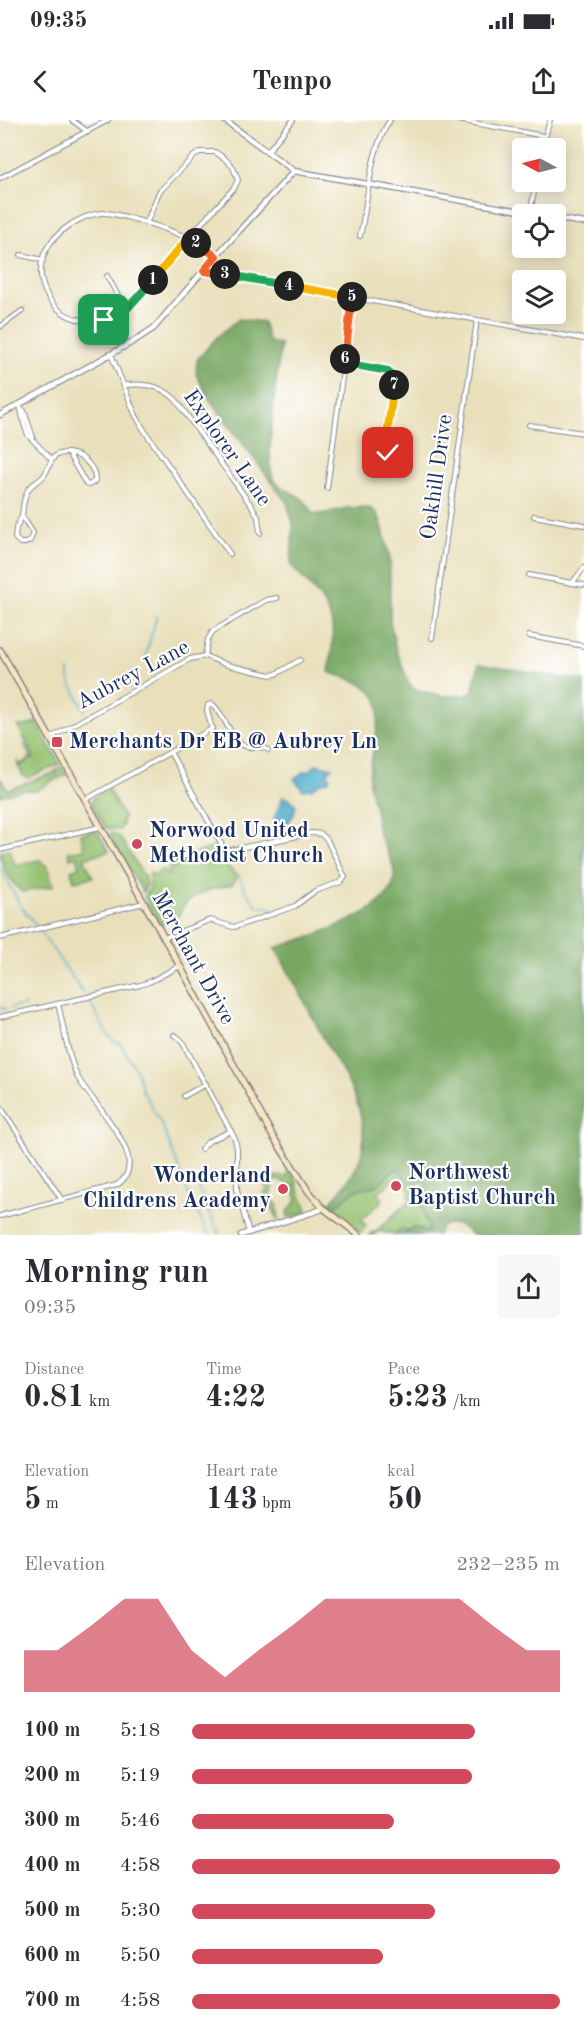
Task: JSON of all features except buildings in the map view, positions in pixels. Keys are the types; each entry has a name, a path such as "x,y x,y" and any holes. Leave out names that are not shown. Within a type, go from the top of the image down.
{"main road":[{"name":"Merchant Drive","path":"0,650 180,966 266,1125 300,1180 322,1207 358,1235"}],"street":[{"path":"72,120 88,132"},
{"path":"0,178 108,120"},
{"path":"224,120 294,171 512,210"},
{"path":"267,152 293,120"},
{"path":"360,236 369,185 383,132 390,120"},
{"path":"458,120 544,136 549,120"},
{"path":"146,224 159,192 194,156 207,151 215,152 233,167 238,180 234,188 188,238 135,302 126,310 104,320 93,322 78,320 62,313 49,301 43,286 43,260 46,250 55,238 72,224 90,215 108,213 146,224 188,238 216,256"},
{"path":"0,415 20,406 154,328 294,171"},
{"path":"566,220 584,223"},
{"path":"21,255 43,260"},
{"path":"204,271 584,339"},
{"path":"107,276 126,310"},
{"path":"327,488 353,297"},
{"path":"0,327 22,311"},
{"name":"Oakhill Drive","path":"432,638 477,320"},
{"path":"111,354 135,414 144,430 230,554"},
{"path":"344,363 383,369 392,374 394,384 386,442"},
{"name":"Explorer Lane","path":"124,385 152,385 165,391 176,400 253,508 258,517 260,533"},
{"path":"20,406 24,411 33,438 51,459"},
{"path":"529,425 584,433"},
{"path":"22,516 33,533 30,541 25,543 20,543 15,538 26,494 45,474 51,459 57,453 68,453 79,456 89,465 95,475 95,481 86,484 68,453"},
{"path":"534,516 584,525"},
{"path":"572,583 584,568"},
{"path":"529,575 584,585"},
{"path":"205,656 208,639 213,631 266,600 277,598"},
{"path":"529,636 584,646"},
{"name":"Aubrey Lane","path":"50,738 190,659 205,656 227,665 265,675 276,674 300,660"},
{"path":"85,800 212,728 207,707 212,704 240,743 247,747 264,747 268,750"},
{"path":"164,938 210,920 233,927 238,926 295,906 315,891 341,882 345,877 327,840 321,834 312,833 231,850 224,849 170,752"},
{"path":"0,850 100,827"},
{"path":"0,938 144,903"},
{"path":"0,1017 148,982 180,966"},
{"path":"0,1216 117,1185 125,1178 130,1164 124,1143 76,1074 58,1004"},
{"path":"174,1035 184,1045 231,1131 237,1149 237,1190 249,1233"},
{"path":"184,1096 206,1084"},
{"path":"0,1106 62,1200"},
{"path":"201,1149 209,1141 231,1131"},
{"path":"241,1235 320,1210 322,1207"}],"green space":[{"path":"239,319 263,322 269,342 281,344 271,434 270,453 273,478 282,487 303,500 313,514 367,507 376,512 381,522 390,558 390,621 396,650 409,683 414,689 444,696 466,695 472,692 479,664 584,681 584,1235 472,1235 461,1226 451,1224 442,1226 437,1235 394,1235 402,1228 407,1232 413,1227 428,1232 429,1230 423,1208 417,1202 414,1190 429,1194 423,1178 413,1184 409,1183 401,1171 395,1170 376,1186 362,1188 350,1194 334,1208 329,1204 359,1162 363,1145 360,1114 349,1085 275,948 323,932 359,916 387,895 393,884 394,869 379,835 369,783 379,715 378,705 376,698 367,688 329,672 332,643 331,621 322,601 291,565 293,523 287,503 210,400 196,374 197,360 217,337"},
{"path":"36,722 60,764 28,778 23,776 19,767 29,760 21,764 31,758 24,744 32,759 34,758 18,726"},
{"path":"62,767 66,775 37,791 23,790 0,796 0,778 8,790 53,773 57,774 55,771"},
{"path":"108,789 124,818 119,830 105,828 91,802 93,798"},
{"path":"96,830 109,851 84,858 93,877 74,881 71,870 80,867 77,856 70,858 68,852 84,849 81,834"},
{"path":"111,833 119,836 145,878 146,885 143,892 109,835"},
{"path":"218,846 224,863 237,875 232,885 201,893 188,902 179,915 160,926 145,897 149,888 150,873 154,875 163,869 167,876 168,872 176,867 166,869 182,858 181,854 187,851 189,855"},
{"path":"10,850 15,865 40,860 48,867 53,886 22,892 2,863 0,852"},
{"path":"288,1169 297,1182 307,1210 305,1213 288,1217 287,1213 297,1200 292,1185 276,1179 269,1197 277,1204 279,1221 264,1193 267,1191 264,1183 274,1176 287,1177"},
{"path":"395,1170 401,1171 409,1183 423,1178 429,1190 429,1194 423,1195 425,1219 429,1232 413,1227 401,1232 379,1231 374,1235 369,1235 411,1199 408,1194 411,1191 400,1175 378,1193 383,1200 361,1220 366,1225 361,1233 329,1209 329,1204 334,1207 362,1188 376,1186"}],"water":[{"path":"316,764 332,768 327,773 330,777 329,781 312,789 303,790 294,779 301,773 311,770"},
{"path":"283,797 290,799 296,805 294,814 286,826 279,824 274,818"}],"waterway":[{"path":"154,672 146,654 157,616"},
{"path":"69,671 69,680 85,711"},
{"path":"0,867 20,905 37,926"},
{"path":"239,875 243,887 257,906 272,908"},
{"path":"40,931 84,994"},
{"path":"89,1001 108,1035 114,1042 120,1043 137,1071 142,1090 161,1123 193,1205 209,1235"},
{"path":"11,1008 25,1005"},
{"path":"0,1007 6,1009"},
{"path":"197,1185 219,1234"}],"place":[{"name":"Merchants Dr EB @ Aubrey Ln","path":"57,742"},
{"name":"Norwood United Methodist Church","path":"137,844"},
{"name":"Northwest Baptist Church","path":"396,1186"},
{"name":"Wonderland Childrens Academy","path":"283,1189"}],"route":[{"path":"104,320 126,310 135,302 188,238 216,256 204,271 353,297 344,363 383,369 392,374 394,384 386,442 392,447 388,453"}]}
